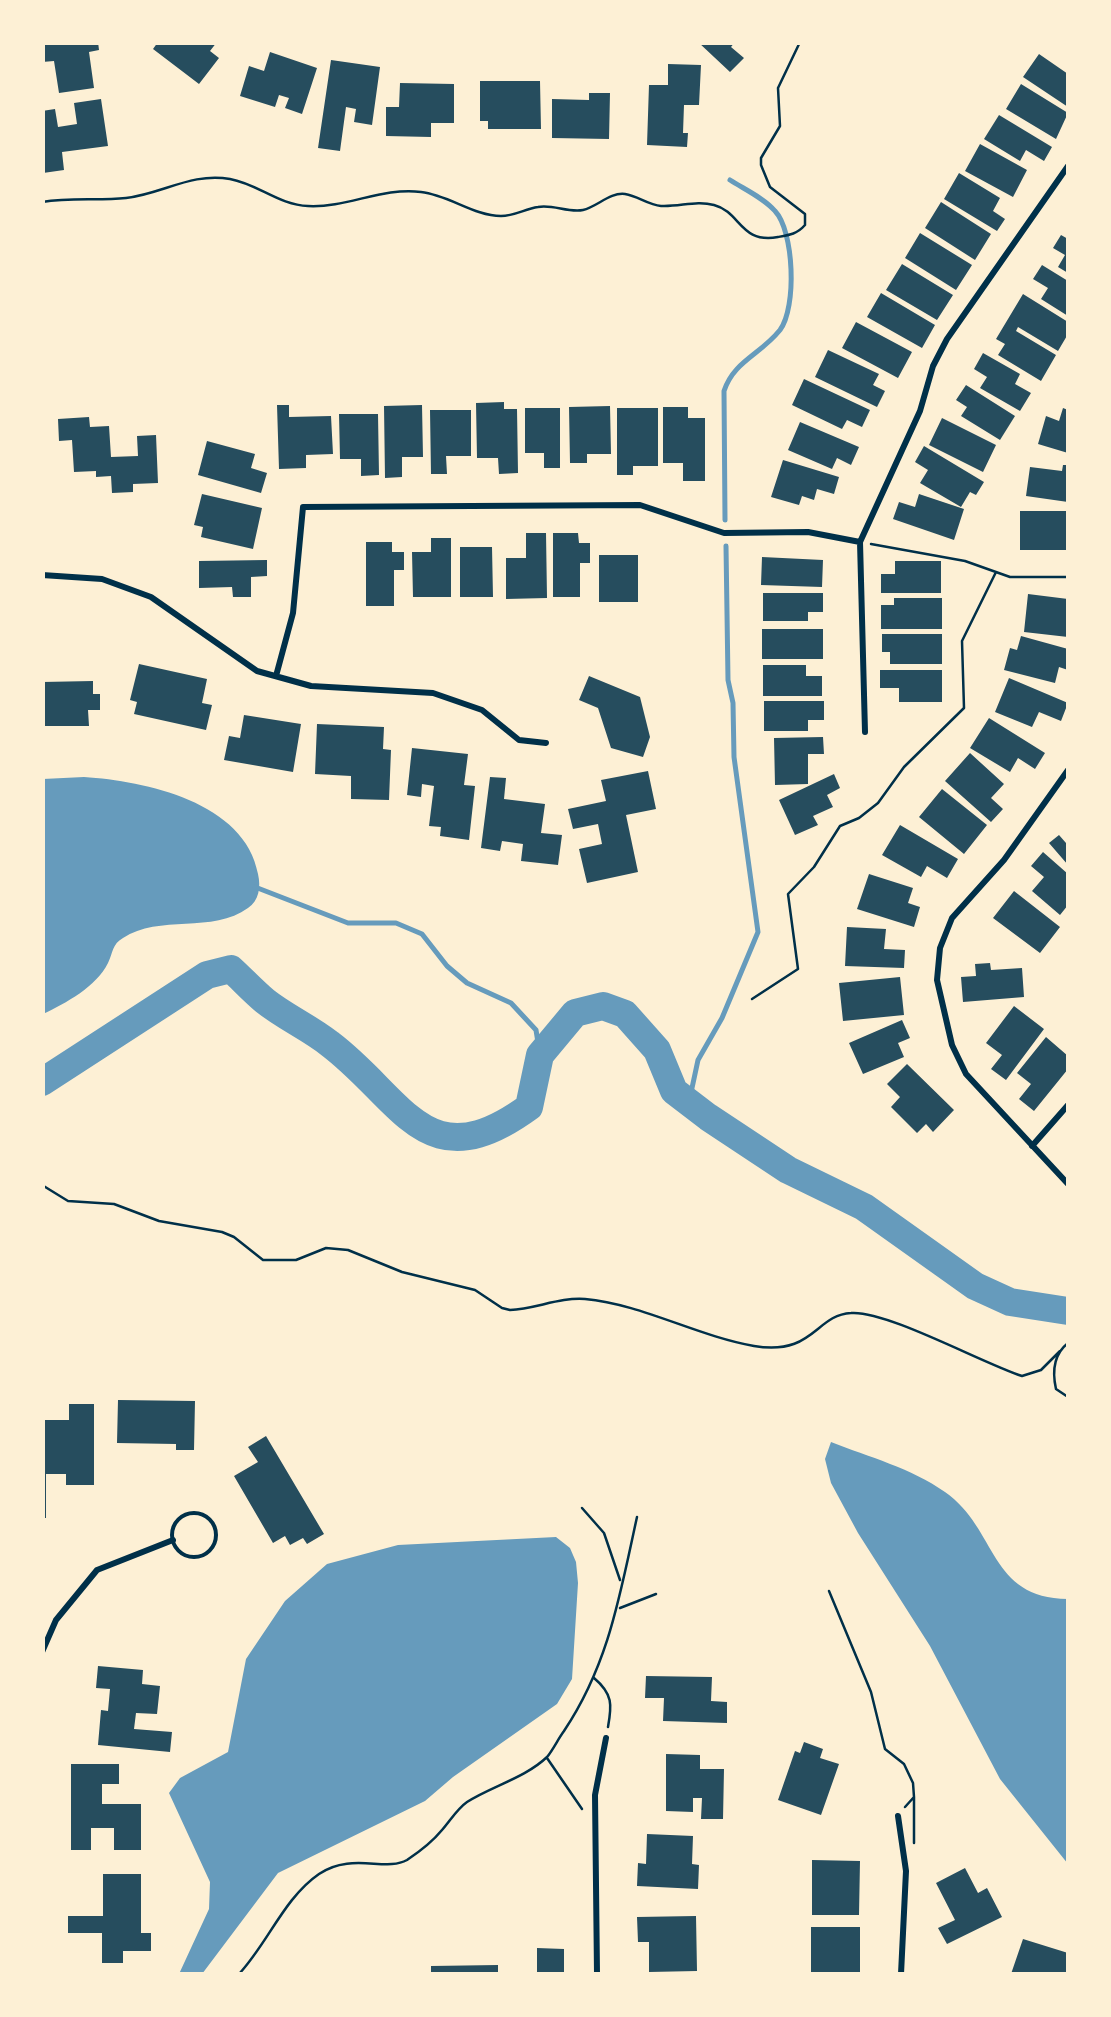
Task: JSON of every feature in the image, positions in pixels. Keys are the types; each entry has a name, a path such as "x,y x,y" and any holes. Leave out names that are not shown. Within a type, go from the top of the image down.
{"street":[{"path":"865,732 860,542 920,411 933,366 946,339 1068,166"},
{"path":"276,676 293,614 303,506 640,505 724,533 808,532 860,542"},
{"path":"42,575 102,579 151,596 257,670 312,686 433,694 482,710 519,740 546,743"},
{"path":"1068,770 1004,860 952,918 940,948 937,980 952,1045 966,1074 1068,1184"},
{"path":"1032,1146 1068,1105"},
{"path":"42,1652 56,1620 97,1570 172,1540"},
{"path":"597,1974 597,1770 606,1738"},
{"path":"898,1816 906,1871 900,1974"}],"lane":[{"path":"192,1514 209,1519 216,1532 212,1548 194,1557 180,1552 172,1540 178,1520 192,1514"}],"path":[{"path":"42,202 125,198 183,181 213,178 230,179 294,205 328,206 392,192 418,191 504,216 539,206 582,210 626,194 655,206 714,204 745,231 764,239 796,234 805,225 805,214 770,186 761,158 780,126 778,88 800,42"},
{"path":"860,542 965,561 1010,578 1068,578"},
{"path":"752,999 798,970 788,894 814,867 840,826 878,803 904,768 964,708 962,641 996,572"},
{"path":"42,1185 68,1201 114,1204 159,1222 222,1232 262,1260 296,1260 326,1248 348,1250 402,1272 476,1290 510,1310 586,1299 619,1305 708,1334 779,1348 810,1337 838,1316 857,1312 1022,1376 1041,1370 1068,1343"},
{"path":"1060,1351 1054,1380 1056,1389 1068,1397"},
{"path":"582,1508 604,1532 621,1582"},
{"path":"240,1974 295,1895 321,1872 357,1860 396,1865 406,1860 438,1835 464,1804 546,1757 578,1710 620,1608 621,1582 637,1518"},
{"path":"830,1592 870,1692 885,1748 904,1764 913,1783 914,1797 898,1816"},
{"path":"620,1608 656,1594"},
{"path":"593,1677 604,1686 612,1702 606,1738"},
{"path":"546,1757 595,1828"}],"water":[{"path":"84,777 162,790 213,813 234,829 249,849 259,889 252,905 234,916 153,927 119,940 96,980 43,1014 43,779"},
{"path":"831,1442 904,1470 945,1492 962,1507 996,1559 1022,1587 1042,1596 1068,1599 1068,1864 1000,1779 930,1646 858,1533 831,1483 825,1459"},
{"path":"556,1537 570,1548 578,1583 572,1679 557,1704 425,1801 278,1873 202,1974 179,1974 209,1909 210,1882 169,1793 180,1778 228,1752 246,1659 285,1601 327,1564 398,1545"}],"building":[{"path":"42,42 98,42 99,50 89,52 94,88 59,93 54,61 42,62"},
{"path":"158,42 217,42 210,51 219,58 199,84 153,49"},
{"path":"698,42 735,42 731,47 744,58 730,72"},
{"path":"270,52 317,68 302,114 285,108 289,98 279,95 275,107 240,96 249,66 264,71"},
{"path":"1039,54 1068,74 1068,107 1023,77"},
{"path":"331,60 380,67 372,125 354,122 356,109 346,107 340,151 318,148"},
{"path":"668,64 701,65 699,105 684,105 687,147 647,145 649,85 668,85"},
{"path":"480,81 540,81 541,129 488,129 488,121 480,121"},
{"path":"400,83 454,84 454,123 431,123 431,137 386,136 386,107 399,107"},
{"path":"1021,84 1068,113 1056,139 1006,109"},
{"path":"589,93 610,93 609,139 552,138 552,99 589,100"},
{"path":"101,99 108,146 62,152 64,170 43,173 42,111 55,109 58,127 77,124 74,103"},
{"path":"999,115 1052,147 1044,161 1026,150 1020,161 984,139"},
{"path":"980,144 1027,170 1013,197 965,171"},
{"path":"959,173 1000,198 993,211 1005,219 997,231 944,199"},
{"path":"941,202 991,234 975,260 925,228"},
{"path":"920,233 972,265 956,290 905,258"},
{"path":"1061,235 1068,239 1068,273 1058,267 1065,255 1053,248"},
{"path":"902,264 953,295 937,320 886,290"},
{"path":"1042,265 1068,281 1068,316 1041,299 1048,288 1033,279"},
{"path":"881,293 935,325 922,348 867,317"},
{"path":"1023,294 1068,322 1068,334 1058,351 1018,327 1016,331 1056,355 1041,381 998,355 1005,344 996,339"},
{"path":"856,322 912,352 898,378 842,348"},
{"path":"828,350 879,374 873,385 885,391 877,407 815,377"},
{"path":"983,353 1020,374 1015,384 1031,393 1020,411 980,388 987,377 974,369"},
{"path":"804,379 870,410 862,427 847,420 842,429 792,405"},
{"path":"966,385 1015,416 1000,440 961,416 967,407 956,400"},
{"path":"504,402 504,409 517,409 518,473 499,474 498,458 477,458 476,403"},
{"path":"277,405 289,405 289,417 331,416 333,454 306,455 306,468 279,469"},
{"path":"422,405 423,457 402,457 402,477 385,478 384,406"},
{"path":"610,406 611,454 587,454 587,463 570,463 569,407"},
{"path":"663,407 688,407 688,418 705,418 705,481 683,481 683,463 663,463"},
{"path":"525,408 560,408 560,468 544,468 544,453 525,453"},
{"path":"617,408 658,408 658,466 633,466 633,475 617,475"},
{"path":"1063,408 1068,410 1068,453 1038,444 1046,416 1059,421"},
{"path":"430,410 471,410 471,456 446,456 447,474 431,474"},
{"path":"339,414 378,414 379,475 361,476 361,459 340,459"},
{"path":"89,417 90,427 109,426 111,457 138,456 137,436 156,435 158,483 133,484 133,492 112,493 111,476 96,477 96,471 74,472 72,440 59,441 58,419"},
{"path":"942,418 996,445 983,472 929,445"},
{"path":"800,422 859,447 851,465 837,458 832,469 788,450"},
{"path":"207,441 255,454 251,468 267,473 261,493 198,475"},
{"path":"924,446 984,482 976,495 970,492 961,507 920,483 928,470 915,462"},
{"path":"783,460 839,477 834,494 817,489 814,500 802,496 799,505 771,497"},
{"path":"1063,465 1068,465 1068,502 1026,496 1030,467 1062,471"},
{"path":"202,494 262,508 253,549 201,537 203,527 194,525"},
{"path":"919,494 964,509 954,540 893,519 899,502 915,507"},
{"path":"1020,511 1066,511 1068,550 1020,550"},
{"path":"526,533 546,533 547,598 506,599 506,558 526,558"},
{"path":"553,533 578,533 579,543 590,543 590,563 580,563 580,597 553,597"},
{"path":"431,538 451,538 451,597 413,597 412,552 431,552"},
{"path":"366,542 392,542 392,552 404,552 404,570 394,570 394,606 366,606"},
{"path":"460,547 492,547 493,597 460,597"},
{"path":"599,555 638,555 638,602 599,602"},
{"path":"762,557 823,560 822,587 761,585"},
{"path":"267,560 267,576 251,577 251,597 233,597 232,587 199,588 199,561"},
{"path":"895,561 941,561 941,593 881,593 881,574 895,574"},
{"path":"763,593 823,593 823,612 808,612 808,621 763,621"},
{"path":"1028,594 1068,599 1068,637 1024,632"},
{"path":"894,598 942,598 942,629 881,629 881,605 894,605"},
{"path":"762,629 823,629 823,659 762,659"},
{"path":"882,634 942,634 942,664 890,664 890,652 882,652"},
{"path":"1021,636 1068,649 1068,670 1059,667 1055,683 1004,670 1010,648 1017,650"},
{"path":"139,664 207,679 202,703 212,705 206,730 134,714 137,702 130,700"},
{"path":"763,665 806,665 806,676 822,676 822,696 763,696"},
{"path":"880,670 942,670 942,702 899,702 899,688 880,688"},
{"path":"589,676 640,697 650,737 643,757 611,748 598,708 579,700"},
{"path":"1009,678 1068,703 1061,721 1039,712 1032,727 995,712"},
{"path":"93,681 93,694 100,694 100,710 88,710 89,726 42,726 42,682"},
{"path":"764,701 824,701 824,720 808,720 808,731 764,731"},
{"path":"244,715 301,724 293,772 224,760 229,736 240,738"},
{"path":"989,718 1045,753 1035,769 1018,758 1010,772 970,748"},
{"path":"317,724 384,727 383,749 391,750 389,800 351,799 351,776 315,774"},
{"path":"823,737 824,754 808,754 808,784 775,785 774,738"},
{"path":"412,748 468,754 464,785 475,786 469,840 440,836 441,827 429,826 434,786 422,784 421,797 407,795"},
{"path":"970,753 1004,784 991,798 1003,809 991,822 945,781"},
{"path":"648,771 656,809 626,815 638,872 587,883 579,849 602,844 598,824 573,829 568,809 606,801 601,780"},
{"path":"834,774 840,788 827,795 833,807 813,816 818,825 795,835 779,800"},
{"path":"490,777 506,778 504,799 545,804 541,833 562,835 558,865 521,861 523,844 502,841 500,851 481,848"},
{"path":"942,789 987,825 964,854 919,817"},
{"path":"900,825 958,859 947,878 927,866 921,877 882,855"},
{"path":"1059,835 1066,843 1068,840 1068,865 1049,843"},
{"path":"1043,852 1068,874 1068,905 1060,915 1032,891 1044,877 1031,866"},
{"path":"869,874 913,888 908,903 920,907 914,927 857,909"},
{"path":"1014,891 1060,927 1040,953 993,918"},
{"path":"847,927 886,929 884,949 905,950 904,968 845,966"},
{"path":"990,963 991,970 1022,968 1024,997 963,1002 961,977 976,976 975,964"},
{"path":"900,977 904,1015 843,1021 839,983"},
{"path":"1014,1006 1044,1029 1006,1080 991,1069 1002,1055 986,1043"},
{"path":"902,1020 910,1038 898,1043 904,1057 863,1074 849,1043"},
{"path":"1046,1037 1068,1056 1068,1069 1034,1111 1019,1099 1031,1084 1017,1073"},
{"path":"907,1064 954,1110 933,1132 926,1124 917,1133 891,1107 900,1097 887,1084"},
{"path":"118,1400 195,1401 194,1450 176,1450 176,1444 117,1443"},
{"path":"69,1404 94,1404 94,1485 66,1485 66,1474 46,1474 46,1518 42,1518 42,1420 69,1420"},
{"path":"266,1436 324,1534 307,1544 303,1538 290,1545 285,1536 273,1543 234,1476 258,1462 248,1447"},
{"path":"98,1666 143,1670 142,1684 160,1686 157,1714 136,1713 134,1729 172,1732 170,1752 98,1745 101,1710 108,1711 110,1689 96,1688"},
{"path":"646,1676 712,1677 711,1701 727,1702 727,1723 663,1721 664,1698 645,1698"},
{"path":"804,1742 823,1749 820,1758 839,1764 821,1815 778,1800 795,1751 800,1753"},
{"path":"666,1754 700,1755 700,1769 724,1769 723,1819 701,1819 702,1798 693,1798 693,1812 666,1811"},
{"path":"71,1764 119,1764 119,1784 102,1784 102,1804 141,1804 141,1850 114,1850 114,1828 91,1828 91,1850 71,1850"},
{"path":"647,1834 693,1836 692,1864 699,1865 698,1889 637,1886 638,1863 646,1864"},
{"path":"812,1860 860,1861 859,1915 812,1915"},
{"path":"965,1868 978,1893 987,1888 1002,1917 947,1944 938,1928 955,1920 936,1883"},
{"path":"103,1874 141,1874 141,1933 151,1933 151,1951 123,1951 123,1963 102,1963 102,1933 68,1933 68,1916 103,1916"},
{"path":"696,1916 697,1971 649,1972 649,1942 638,1942 637,1917"},
{"path":"811,1927 860,1927 860,1974 811,1974"},
{"path":"1023,1939 1068,1953 1068,1974 1011,1974"},
{"path":"537,1948 564,1949 564,1974 537,1974"},
{"path":"498,1965 498,1974 431,1974 431,1966"}],"waterway":[{"path":"725,520 724,391 734,372 780,330 791,288 789,251 781,221 765,202 730,180"},
{"path":"689,1102 698,1060 722,1018 758,932 734,757 733,703 728,680 726,546"},
{"path":"255,887 348,923 396,923 422,934 447,966 467,983 511,1003 536,1030 540,1055"},
{"path":"42,1082 207,975 231,969 265,1001 330,1044 419,1125 440,1135 465,1137 494,1128 529,1107 540,1055 575,1013 603,1006 625,1014 657,1050 674,1091 788,1170 864,1207 975,1286 1010,1302 1068,1311"}]}
